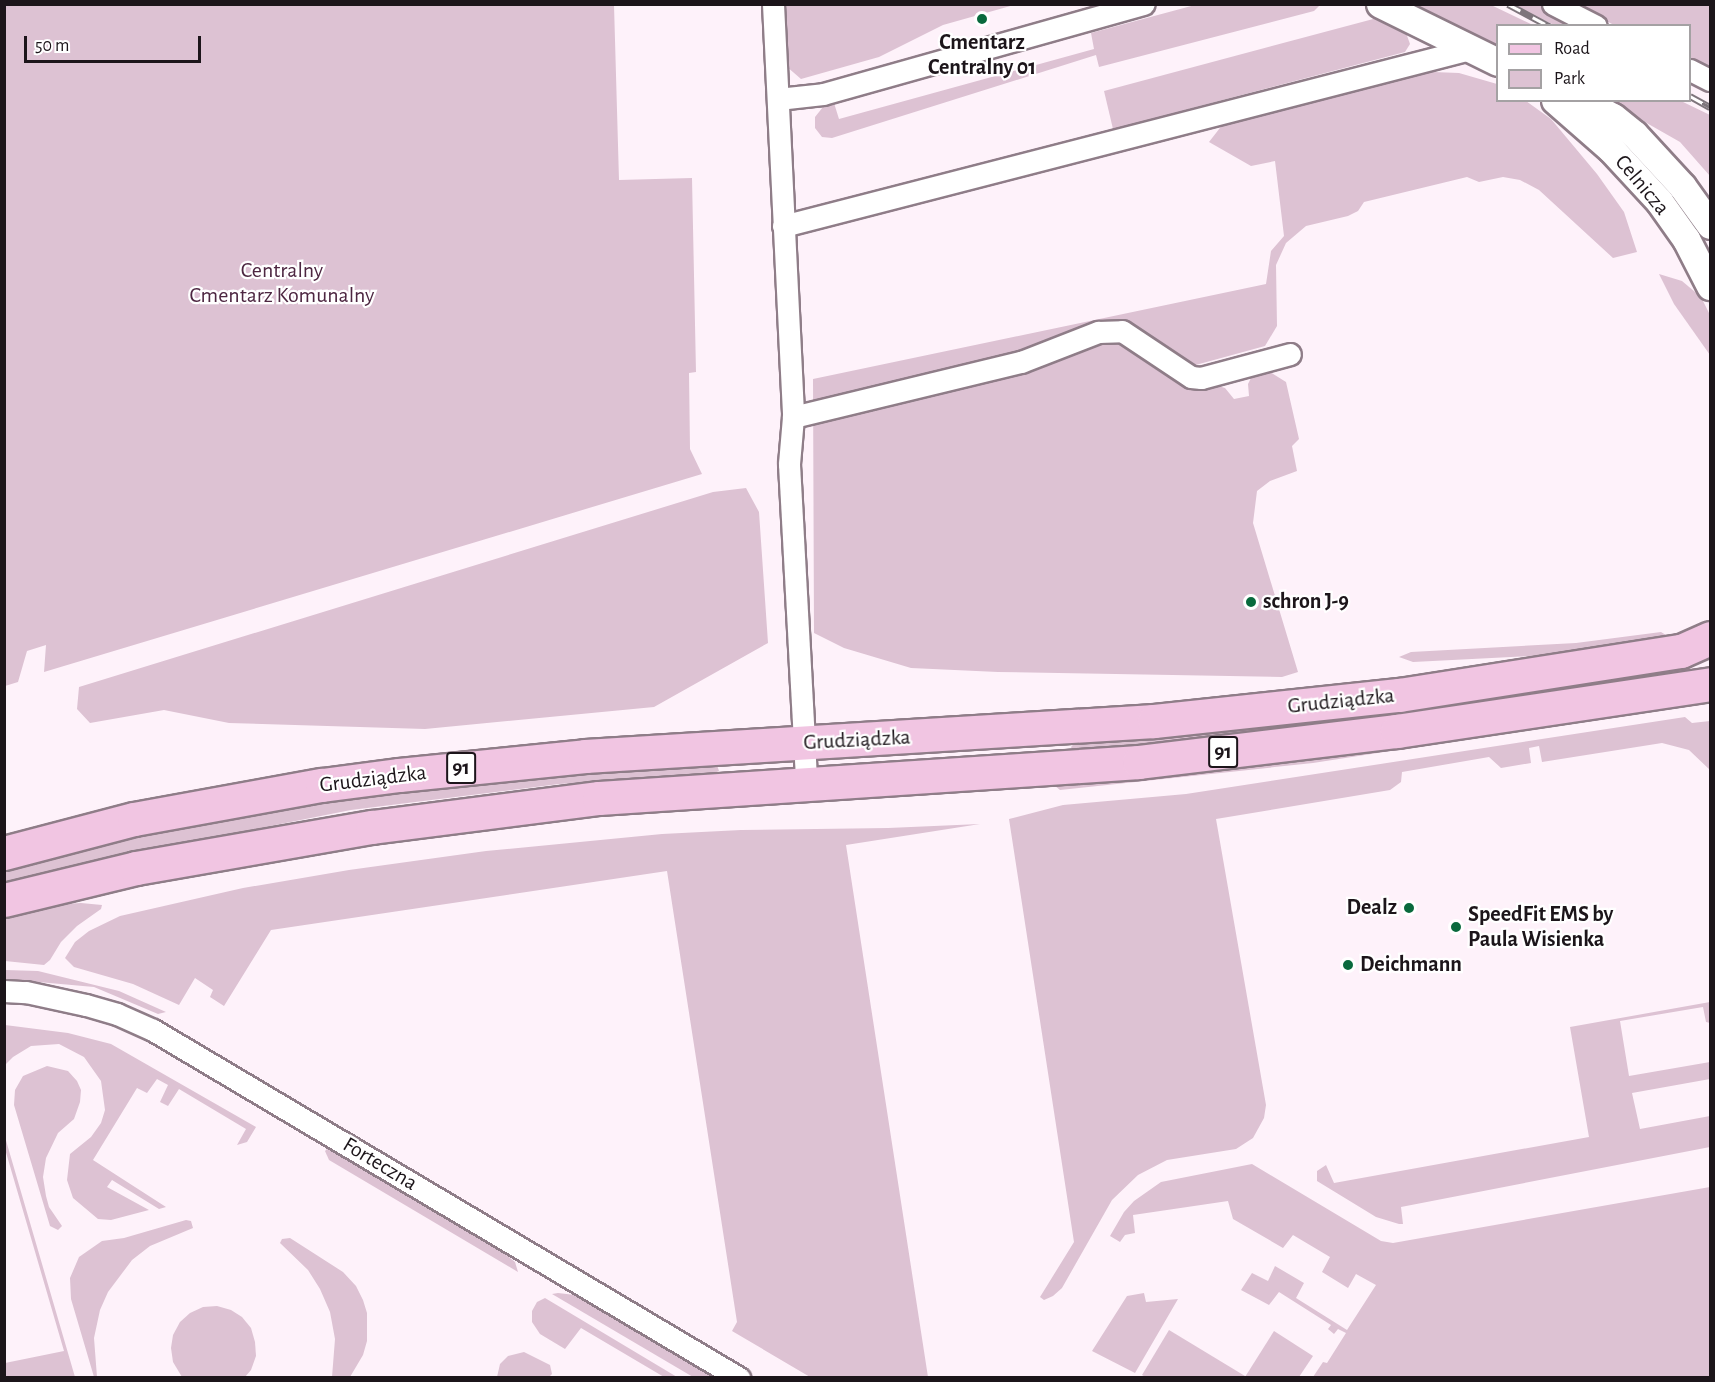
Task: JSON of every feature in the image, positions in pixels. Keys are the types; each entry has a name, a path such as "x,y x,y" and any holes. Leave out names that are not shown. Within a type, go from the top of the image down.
{"main road":[{"name":"Grudziądzka","path":"4,853 134,819 322,785 585,756 1154,721 1399,695 1681,651 1710,638"},
{"name":"Grudziądzka","path":"4,900 146,866 372,827 599,798 1139,762 1397,731 1710,684"}],"street":[{"path":"773,4 774,64 778,99 793,417 789,464 806,783"},
{"path":"778,99 823,94 1144,4"},
{"path":"1380,4 1496,62"},
{"path":"1553,4 1592,24"},
{"path":"783,226 1470,49"},
{"path":"1691,71 1710,80"},
{"name":"Celnicza","path":"1557,102 1611,149 1659,201 1686,238 1710,286"},
{"name":"Celnicza","path":"1586,102 1613,117 1634,134 1682,186 1710,225"},
{"path":"793,417 1021,362 1098,332 1122,331 1191,377 1201,378 1290,354"},
{"name":"Forteczna","path":"4,991 26,992 86,1005 117,1014 153,1030 739,1377"}],"green space":[{"name":"Centralny Cmentarz Komunalny","path":"5,4 614,5 619,180 692,178 696,372 689,373 690,449 702,474 44,672 46,645 27,651 18,682 5,686"},
{"path":"783,5 1014,5 943,25 879,57 801,79 786,66"},
{"path":"1195,5 1320,5 1314,11 1099,67 1096,55 832,138 822,137 815,128 815,117 823,107 834,103 839,119 1094,49 1091,33"},
{"path":"1413,5 1491,5 1531,24 1496,24 1496,46"},
{"path":"1512,5 1542,5 1582,24 1552,24"},
{"path":"1576,5 1710,5 1710,73 1691,64 1691,24 1612,24"},
{"path":"1377,18 1387,20 1405,30 1410,44 1405,52 1113,129 1104,91"},
{"path":"1433,72 1459,73 1496,84 1496,102 1527,102 1551,119 1597,174 1624,212 1637,252 1613,258 1539,190 1520,180 1503,177 1479,182 1467,177 1364,202 1358,211 1348,216 1306,226 1286,243 1276,265 1277,326 1265,346 1192,366 1209,383 1225,388 1234,399 1249,396 1248,384 1252,376 1259,371 1267,370 1286,382 1299,439 1292,446 1297,471 1270,481 1257,491 1253,523 1298,672 1282,677 998,672 911,668 844,648 814,633 813,379 1266,284 1271,251 1284,236 1275,161 1251,166 1209,142 1223,124"},
{"path":"1610,102 1683,102 1710,115 1710,176 1680,142"},
{"path":"1659,274 1682,281 1701,297 1710,315 1710,355 1674,304"},
{"path":"746,488 759,512 768,643 654,707 425,729 229,723 164,710 90,723 77,709 79,687 713,492"},
{"path":"1661,632 1666,635 1666,640 1590,653 1413,662 1399,657 1411,652 1576,643"},
{"path":"1669,666 1671,676 1304,730 1190,743 1073,751 1071,747 1303,723"},
{"path":"1675,701 1675,707 1313,763 1060,790 1049,781"},
{"path":"1685,717 1692,723 1710,721 1710,770 1689,750 1662,743 1542,762 1539,746 1529,748 1531,763 1501,768 1489,757 1402,772 1401,782 1390,790 1216,819 1266,1105 1264,1118 1253,1138 1236,1149 1167,1160 1138,1175 1112,1200 1062,1288 1044,1300 1040,1297 1074,1242 1009,819 1063,805 1186,794"},
{"path":"712,763 717,765 719,771 712,774 559,784 351,810 118,856 5,884 4,866 262,810 402,790"},
{"path":"980,824 846,845 928,1377 810,1377 732,1331 737,1322 667,871 271,930 224,1006 210,997 213,990 195,978 179,1005 133,984 74,967 65,958 75,942 89,931 120,916 243,888 349,870 486,851 662,834"},
{"path":"81,903 102,905 101,909 77,926 61,942 50,960 44,965 5,961 5,917 47,905"},
{"path":"5,970 38,971 119,991 166,1012 158,1014 94,987 5,979"},
{"path":"1710,1002 1710,1023 1706,1022 1703,1007 1620,1021 1629,1076 1710,1062 1710,1079 1632,1093 1640,1129 1710,1116 1710,1147 1401,1207 1403,1224 1376,1217 1317,1181 1317,1171 1326,1165 1334,1183 1589,1137 1570,1027"},
{"path":"5,1025 68,1033 111,1044 256,1127 247,1142 237,1145 246,1129 179,1089 168,1106 160,1102 168,1085 157,1079 147,1093 137,1088 93,1160 166,1207 159,1209 112,1180 107,1187 149,1210 111,1220 98,1219 73,1198 67,1180 70,1154 91,1137 101,1123 105,1110 101,1081 84,1057 59,1044 31,1046 5,1065"},
{"path":"47,1066 68,1071 81,1090 80,1102 74,1119 58,1133 46,1158 43,1177 46,1196 49,1207 62,1226 58,1230 50,1226 14,1105 15,1090 23,1076"},
{"path":"5,1137 75,1377 5,1377 5,1363 64,1351 5,1149"},
{"path":"328,1148 504,1253 515,1262 518,1272 329,1160 325,1151"},
{"path":"1252,1164 1381,1241 1393,1243 1710,1187 1710,1377 1313,1377 1323,1362 1327,1363 1346,1333 1338,1329 1334,1334 1328,1329 1331,1325 1279,1292 1269,1305 1241,1290 1252,1273 1268,1281 1275,1266 1304,1283 1296,1298 1347,1330 1376,1285 1356,1274 1348,1288 1322,1272 1330,1257 1293,1235 1283,1248 1233,1219 1228,1201 1133,1215 1135,1233 1125,1235 1120,1242 1110,1236 1124,1212 1134,1201 1161,1182"},
{"path":"186,1220 191,1221 193,1228 150,1246 132,1260 108,1292 100,1310 94,1338 97,1377 94,1377 71,1299 70,1278 79,1257 102,1241 124,1238"},
{"path":"290,1238 343,1272 356,1286 363,1300 367,1313 367,1341 363,1355 350,1377 332,1377 335,1339 330,1312 320,1289 308,1270 280,1243 282,1239"},
{"path":"1144,1293 1146,1302 1178,1299 1135,1373 1092,1351 1127,1296"},
{"path":"552,1294 575,1295 713,1377 693,1377"},
{"path":"545,1298 677,1377 664,1377 581,1328 565,1349 540,1334 532,1322 532,1311 537,1302"},
{"path":"217,1306 231,1310 242,1317 251,1328 256,1356 251,1370 245,1377 182,1377 173,1362 171,1348 173,1335 180,1322 190,1313 203,1307"},
{"path":"1169,1330 1245,1376 1147,1378 1142,1375"},
{"path":"1274,1331 1313,1356 1299,1377 1245,1377"},
{"path":"524,1352 550,1365 552,1374 549,1377 497,1377 500,1364 508,1356"}],"railway":[{"path":"1508,4 1545,24"},
{"path":"1691,97 1710,107"}],"place":[{"name":"Cmentarz Centralny 01","path":"982,19"},
{"name":"schron J-9","path":"1251,602"},
{"name":"Dealz","path":"1409,908"},
{"name":"SpeedFit EMS by Paula Wisienka","path":"1456,927"},
{"name":"Deichmann","path":"1348,965"}]}
